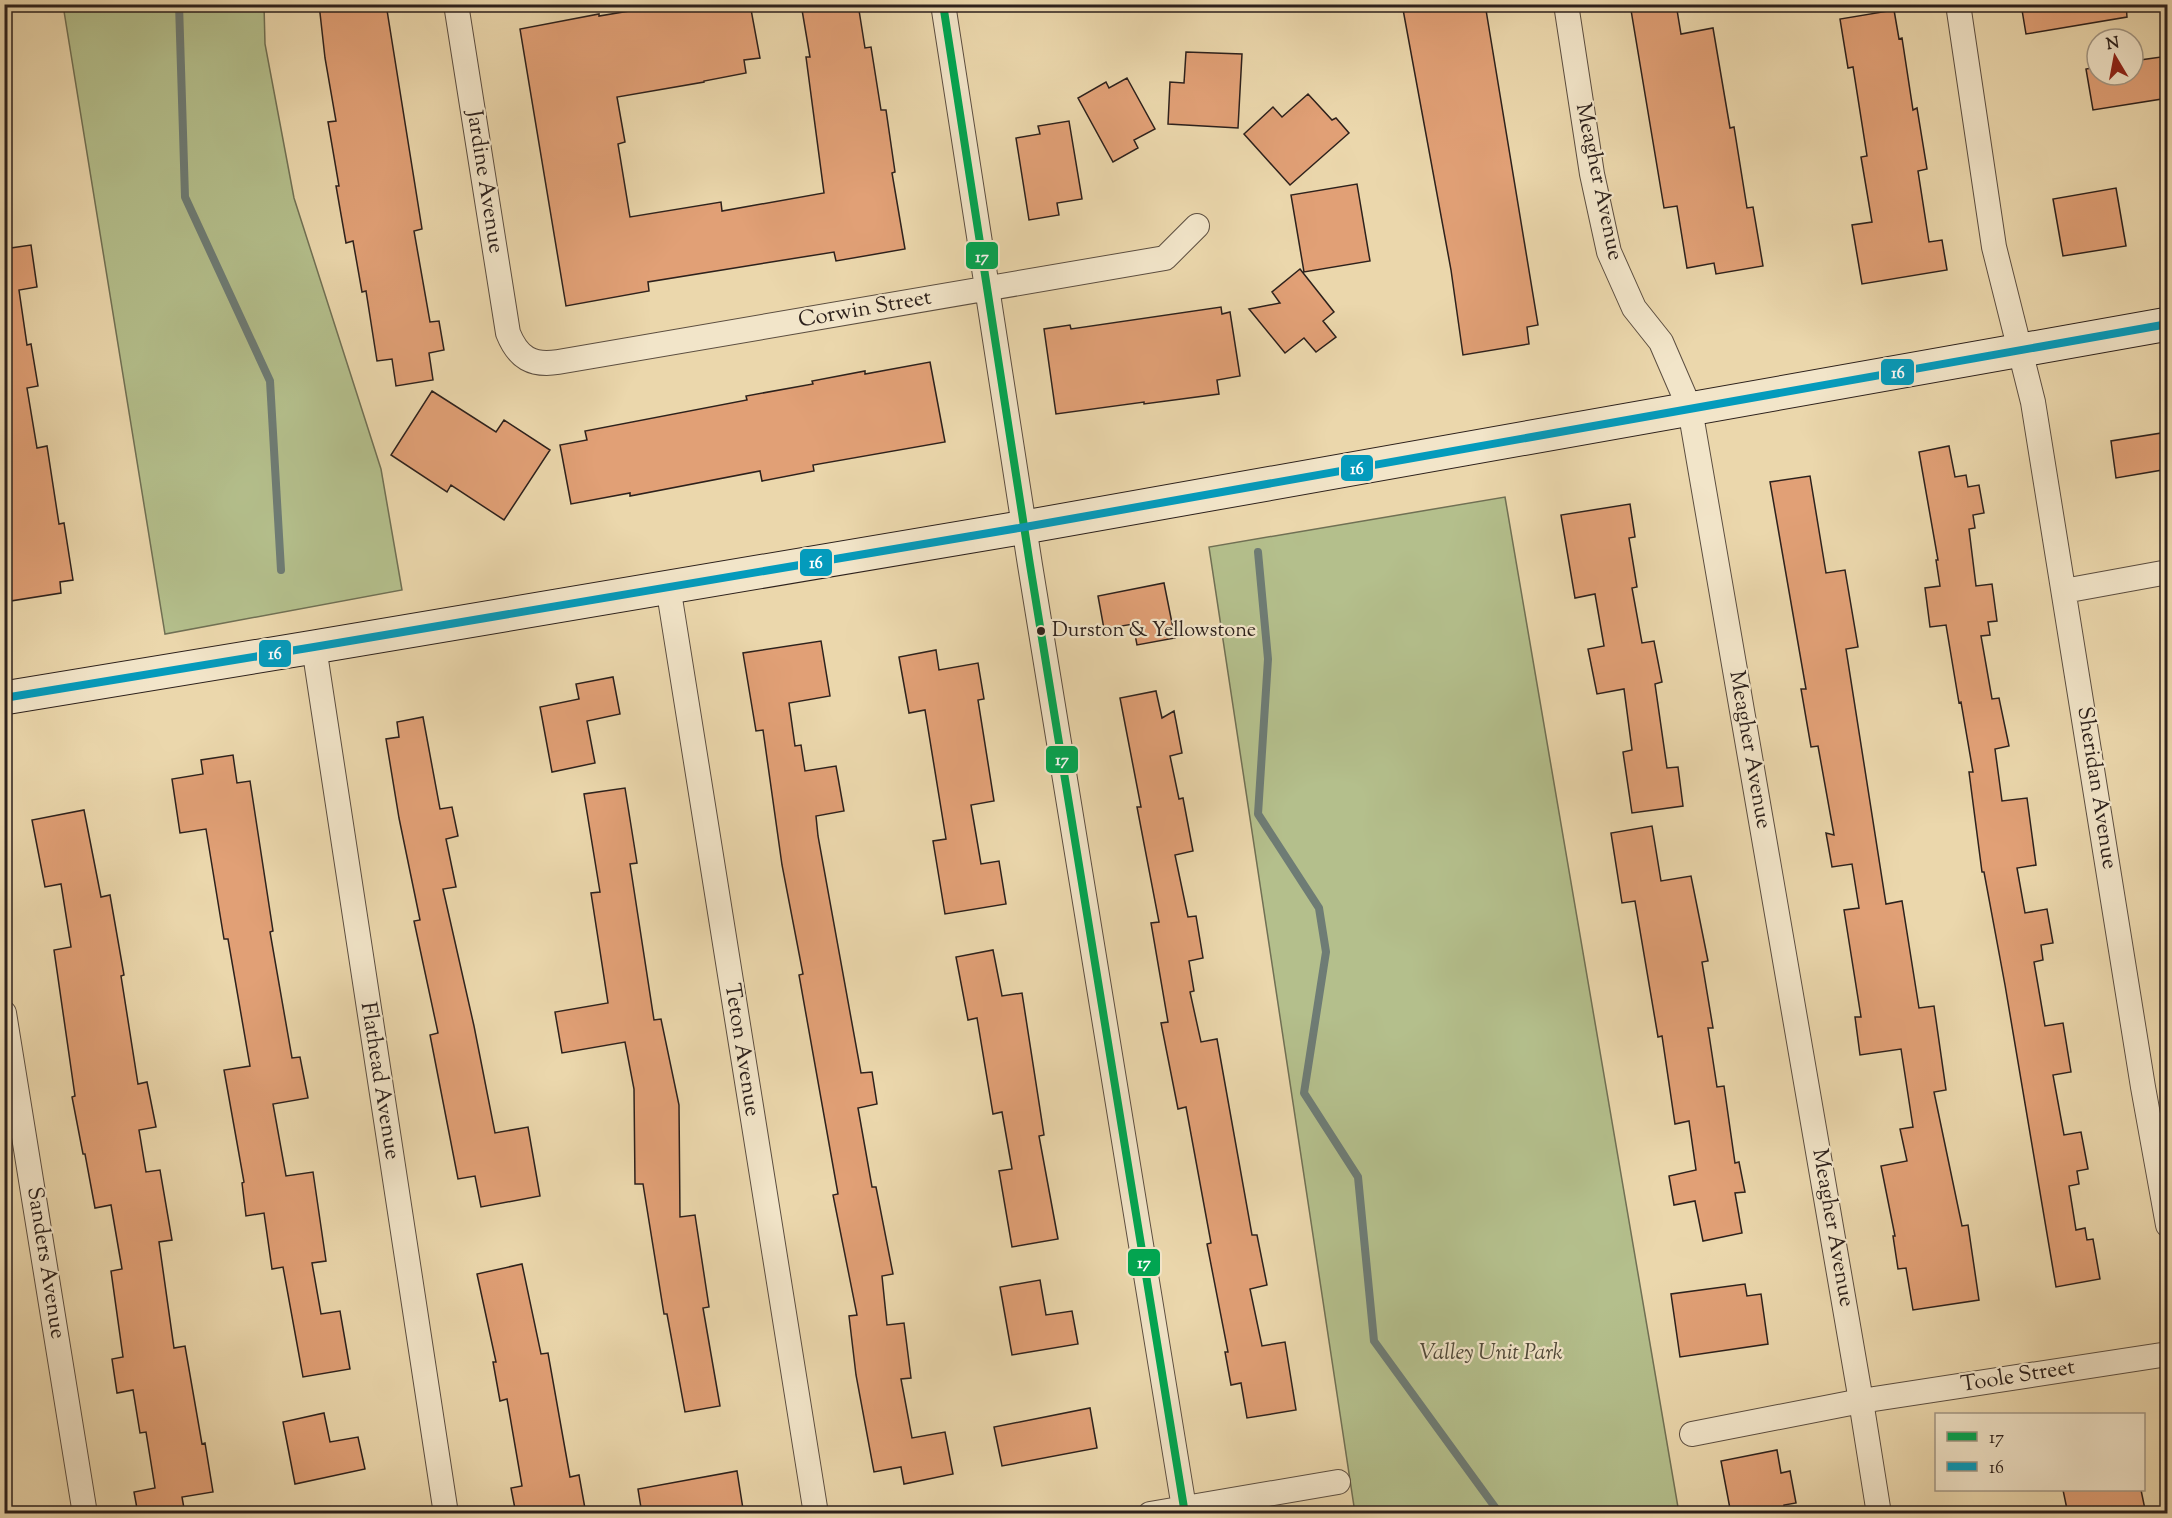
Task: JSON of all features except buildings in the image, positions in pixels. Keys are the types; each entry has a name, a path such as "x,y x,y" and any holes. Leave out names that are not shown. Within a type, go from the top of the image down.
{"main road":[{"path":"4,698 1024,527 2168,324"}],"street":[{"name":"Jardine Avenue","path":"456,4 508,333 513,347 522,355"},
{"path":"943,4 1024,527 1185,1510"},
{"name":"Meagher Avenue","path":"1566,4 1592,174 1609,252 1634,308 1661,342 1690,409 1879,1514"},
{"name":"Sheridan Avenue","path":"1958,4 1994,247 2033,402 2143,1087 2168,1226"},
{"name":"Corwin Street","path":"522,355 535,363 558,362 1166,258 1197,226"},
{"path":"2064,591 2168,572"},
{"name":"Teton Avenue","path":"668,586 816,1514"},
{"name":"Flathead Avenue","path":"314,647 446,1514"},
{"name":"Sanders Avenue","path":"4,1013 85,1514"},
{"name":"Toole Street","path":"1692,1434 1861,1401 2168,1354"},
{"path":"1150,1514 1185,1510 1338,1482"}],"green space":[{"path":"63,5 264,5 265,44 294,198 381,469 402,590 165,634"},
{"name":"Valley Unit Park","path":"1505,497 1679,1513 1355,1513 1209,547"}],"waterway":[{"path":"179,4 185,197 270,381 281,570"},
{"path":"1258,552 1268,659 1258,814 1319,908 1326,952 1304,1093 1358,1177 1374,1341 1500,1514"}],"transit line":[{"name":"17","path":"943,4 1030,565 1185,1514"},
{"name":"16","path":"4,698 1025,527 2168,324"}],"place":[{"name":"Durston & Yellowstone","path":"1041,631"}]}
